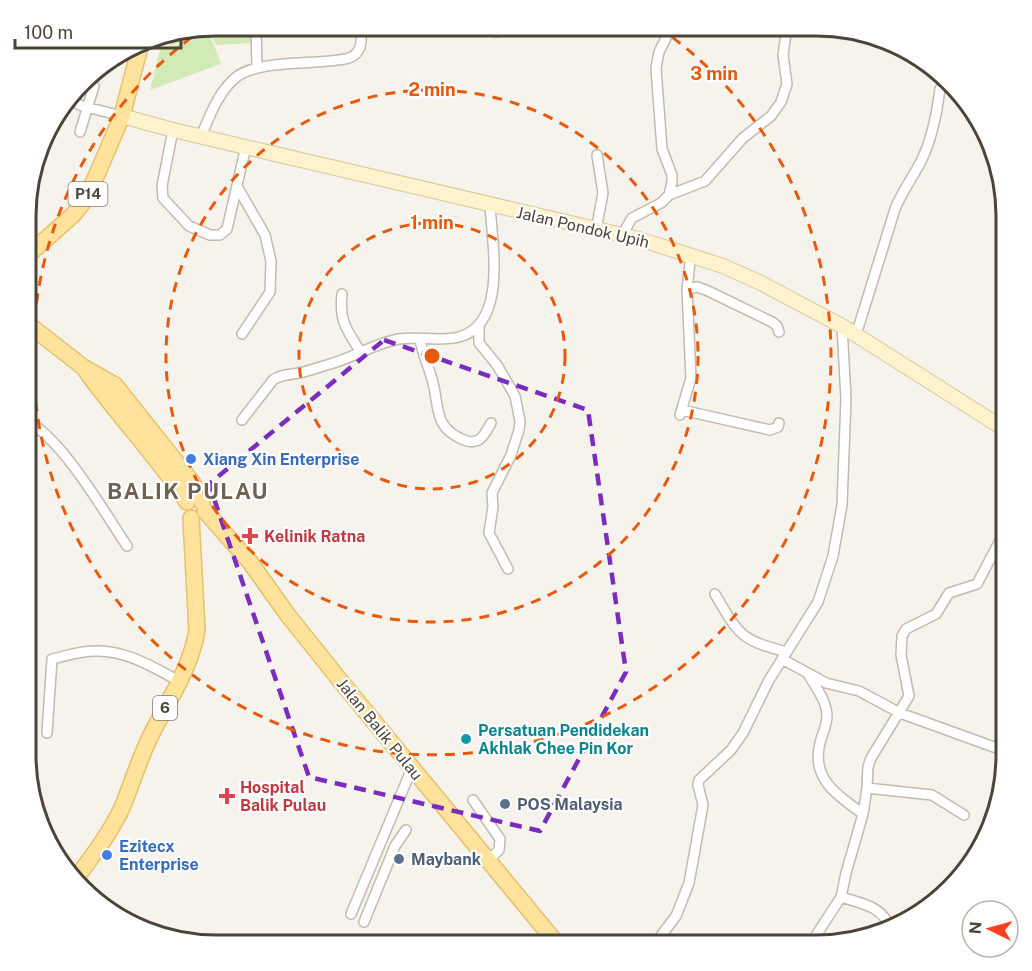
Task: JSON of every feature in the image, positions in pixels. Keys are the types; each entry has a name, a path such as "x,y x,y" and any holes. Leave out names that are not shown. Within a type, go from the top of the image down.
{"main road":[{"name":"P14","path":"36,248 61,227 84,201 122,116 138,54"},
{"name":"Jalan Pondok Upih","path":"122,116 173,130 622,235 691,254 759,282 842,326 996,424"},
{"name":"Jalan Balik Pulau","path":"36,330 83,367 104,398 196,508 250,562 287,614 550,935"},
{"name":"6","path":"80,873 111,829 122,808 150,736 179,681 195,643 197,630 196,508"}],"street":[{"path":"256,36 257,67"},
{"path":"201,136 215,104 234,78 257,67 349,58 358,53 361,36"},
{"path":"666,36 659,52 656,68 662,149 672,175 669,195"},
{"path":"622,235 632,218 661,203 669,195 705,181 743,138 771,116 781,102 787,84 783,55 786,36"},
{"path":"80,132 94,86"},
{"path":"856,335 895,209 902,192 919,165 930,134 940,89"},
{"path":"76,103 122,116"},
{"path":"173,130 162,186 163,198 189,226 210,235 220,235 226,229 238,188 246,147"},
{"path":"596,230 603,193 597,155"},
{"path":"238,188 265,235 271,261 270,292 242,334"},
{"path":"242,420 278,376 345,360 390,342 456,338 467,335 479,326 488,310 494,287 490,205"},
{"path":"691,254 687,289 691,378 681,412 770,430 778,427 779,423"},
{"path":"687,289 696,287 705,290 772,322 779,332"},
{"path":"342,294 340,311 343,323 361,353"},
{"path":"479,326 479,343 497,365 515,396 520,421 511,455 492,493 493,507 489,533 508,569"},
{"path":"662,935 676,916 689,883 703,805 699,780 738,741 769,680 818,602 833,556 842,505 846,399 842,326"},
{"path":"420,339 433,382 436,404 443,425 450,434 470,442 477,442 491,423"},
{"path":"36,427 48,436 84,483 127,546"},
{"path":"817,935 842,897 846,873 863,814 871,758 909,696 901,655 902,636 906,629 936,614 949,593 977,584 996,548"},
{"path":"715,594 744,637 784,655 826,683 859,691 900,713 996,748"},
{"path":"47,733 52,659 96,651 120,654 135,658 179,681"},
{"path":"807,672 823,702 827,716 818,759 822,777 838,796 863,814"},
{"path":"351,914 412,768"},
{"path":"867,788 932,795 964,815"},
{"path":"473,800 500,839 500,850 488,861"},
{"path":"364,922 395,846 406,830"},
{"path":"842,897 878,910 887,920"}],"highlighted area":[{"path":"384,340 588,410 626,672 540,831 309,777 209,484"}],"green space":[{"path":"211,36 221,64 150,90 160,50"},
{"path":"212,36 251,36 251,43 216,45"},
{"path":"191,38 170,46 171,42"}],"place":[{"name":"Xiang Xin Enterprise","path":"191,459"},
{"name":"Kelinik Ratna","path":"250,536"},
{"name":"Persatuan Pendidekan Akhlak Chee Pin Kor","path":"466,739"},
{"name":"Hospital Balik Pulau","path":"227,796"},
{"name":"POS Malaysia","path":"505,804"},
{"name":"Ezitecx Enterprise","path":"107,855"},
{"name":"Maybank","path":"399,859"}],"district":[{"name":"BALIK PULAU","path":"188,491"}]}
